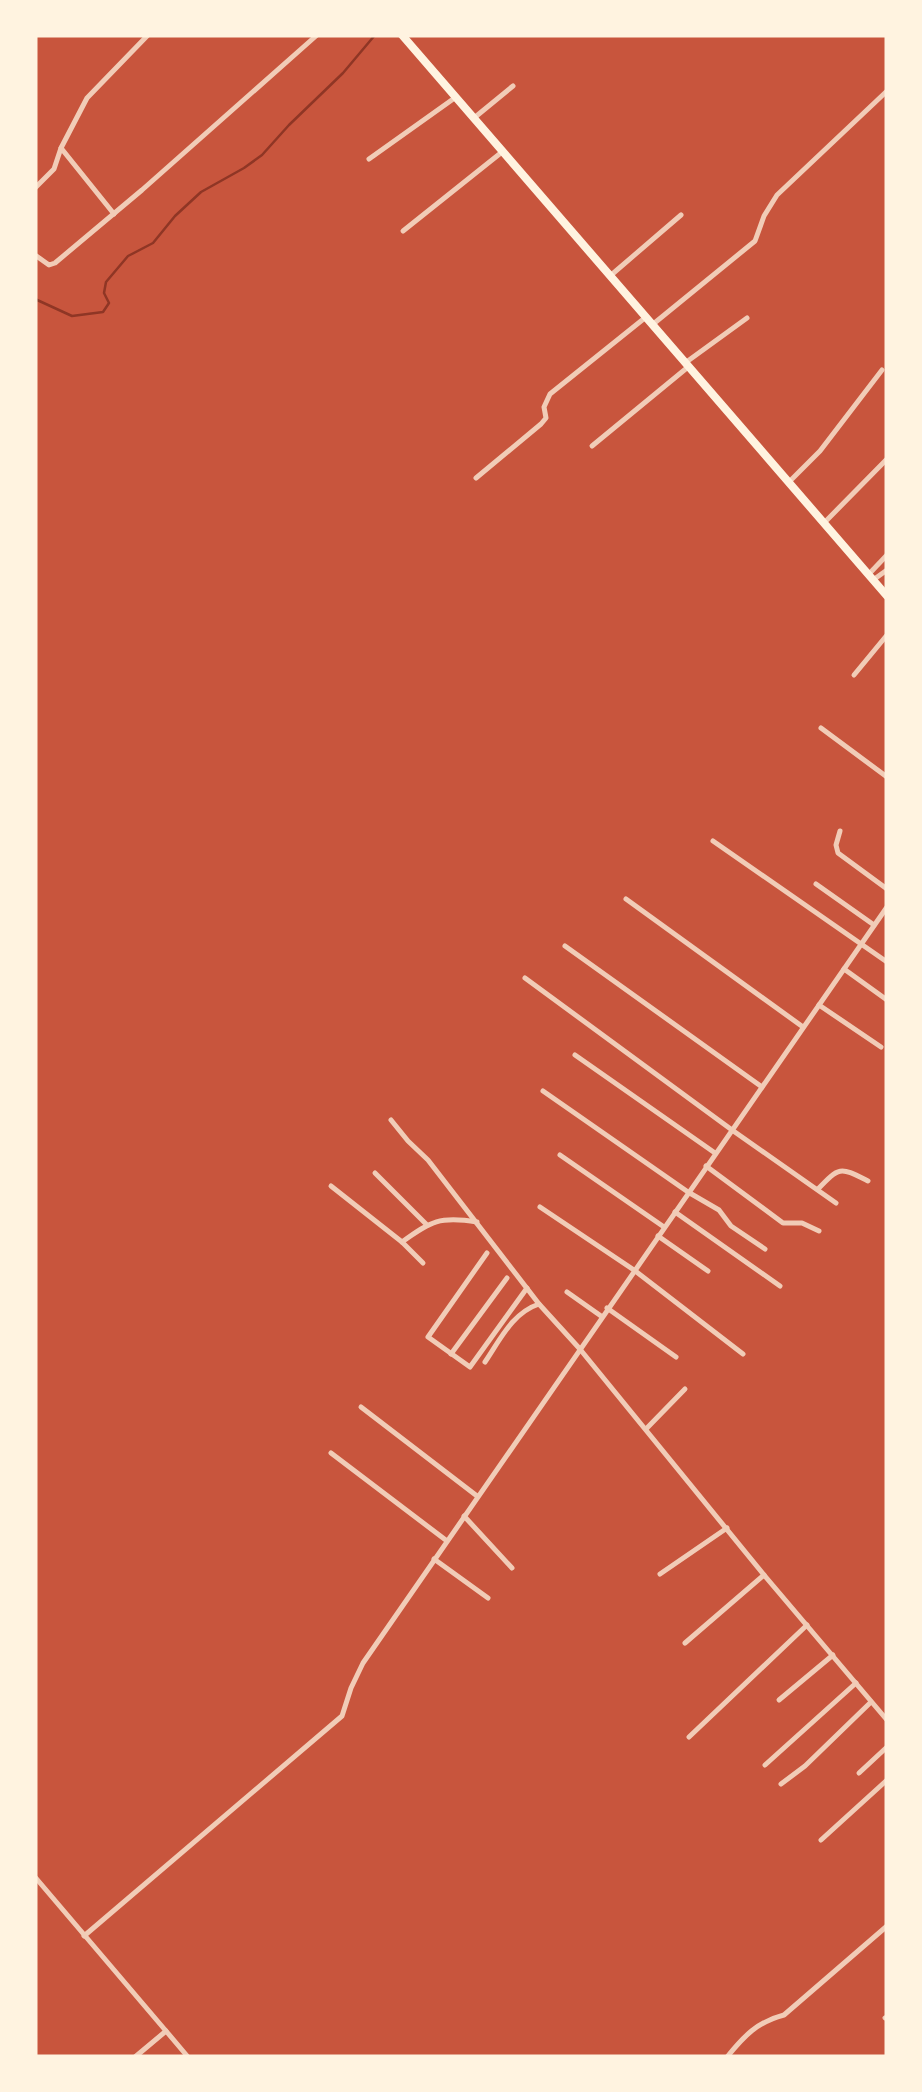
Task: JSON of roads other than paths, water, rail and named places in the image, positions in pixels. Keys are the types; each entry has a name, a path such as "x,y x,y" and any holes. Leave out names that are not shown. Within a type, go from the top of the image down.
{"main road":[{"path":"402,35 887,596"}],"street":[{"path":"35,188 54,169 87,98 148,35"},
{"path":"35,255 51,265 318,35"},
{"path":"474,118 513,86"},
{"path":"476,478 541,424 546,418 544,407 550,394 755,241 777,195 887,92"},
{"path":"369,159 456,97"},
{"path":"61,148 114,214"},
{"path":"403,231 503,152"},
{"path":"610,276 681,216"},
{"path":"592,446 747,318"},
{"path":"788,484 820,451 882,370"},
{"path":"824,524 887,459"},
{"path":"871,577 887,555"},
{"path":"871,577 887,570"},
{"path":"854,676 887,635"},
{"path":"821,728 887,777"},
{"path":"840,832 836,846 841,856 887,890"},
{"path":"713,841 887,962"},
{"path":"816,884 874,925"},
{"path":"626,899 804,1027"},
{"path":"84,1936 339,1720 363,1663 887,907"},
{"path":"564,946 762,1086"},
{"path":"844,969 887,1000"},
{"path":"525,978 836,1202"},
{"path":"818,1005 881,1047"},
{"path":"574,1055 716,1153"},
{"path":"543,1091 720,1210 731,1226 765,1249"},
{"path":"392,1120 478,1222 539,1304 887,1720"},
{"path":"560,1155 664,1227"},
{"path":"706,1166 784,1223 802,1224 819,1231"},
{"path":"818,1189 837,1171 845,1170 868,1181"},
{"path":"375,1172 426,1224"},
{"path":"332,1186 423,1263"},
{"path":"540,1208 634,1270 743,1354"},
{"path":"674,1212 780,1286"},
{"path":"402,1242 426,1224 452,1218 478,1222"},
{"path":"658,1236 708,1271"},
{"path":"487,1253 428,1337 470,1367 527,1288"},
{"path":"451,1354 507,1278"},
{"path":"566,1292 601,1316"},
{"path":"485,1362 517,1316 525,1308 539,1304"},
{"path":"607,1308 676,1357"},
{"path":"646,1430 685,1390"},
{"path":"361,1406 478,1496"},
{"path":"332,1454 447,1541"},
{"path":"464,1516 512,1568"},
{"path":"660,1574 727,1527"},
{"path":"434,1560 488,1598"},
{"path":"685,1642 764,1575"},
{"path":"690,1737 807,1624"},
{"path":"780,1700 833,1655"},
{"path":"765,1765 856,1683"},
{"path":"781,1784 872,1701"},
{"path":"859,1773 887,1747"},
{"path":"821,1840 887,1780"},
{"path":"35,1877 188,2057"},
{"path":"727,2057 750,2030 784,2015 887,1926"},
{"path":"135,2057 166,2031"}],"waterway":[{"path":"35,299 72,316 103,312 109,303 104,293 106,282 128,256 153,243 201,192 262,155 375,35"}]}
